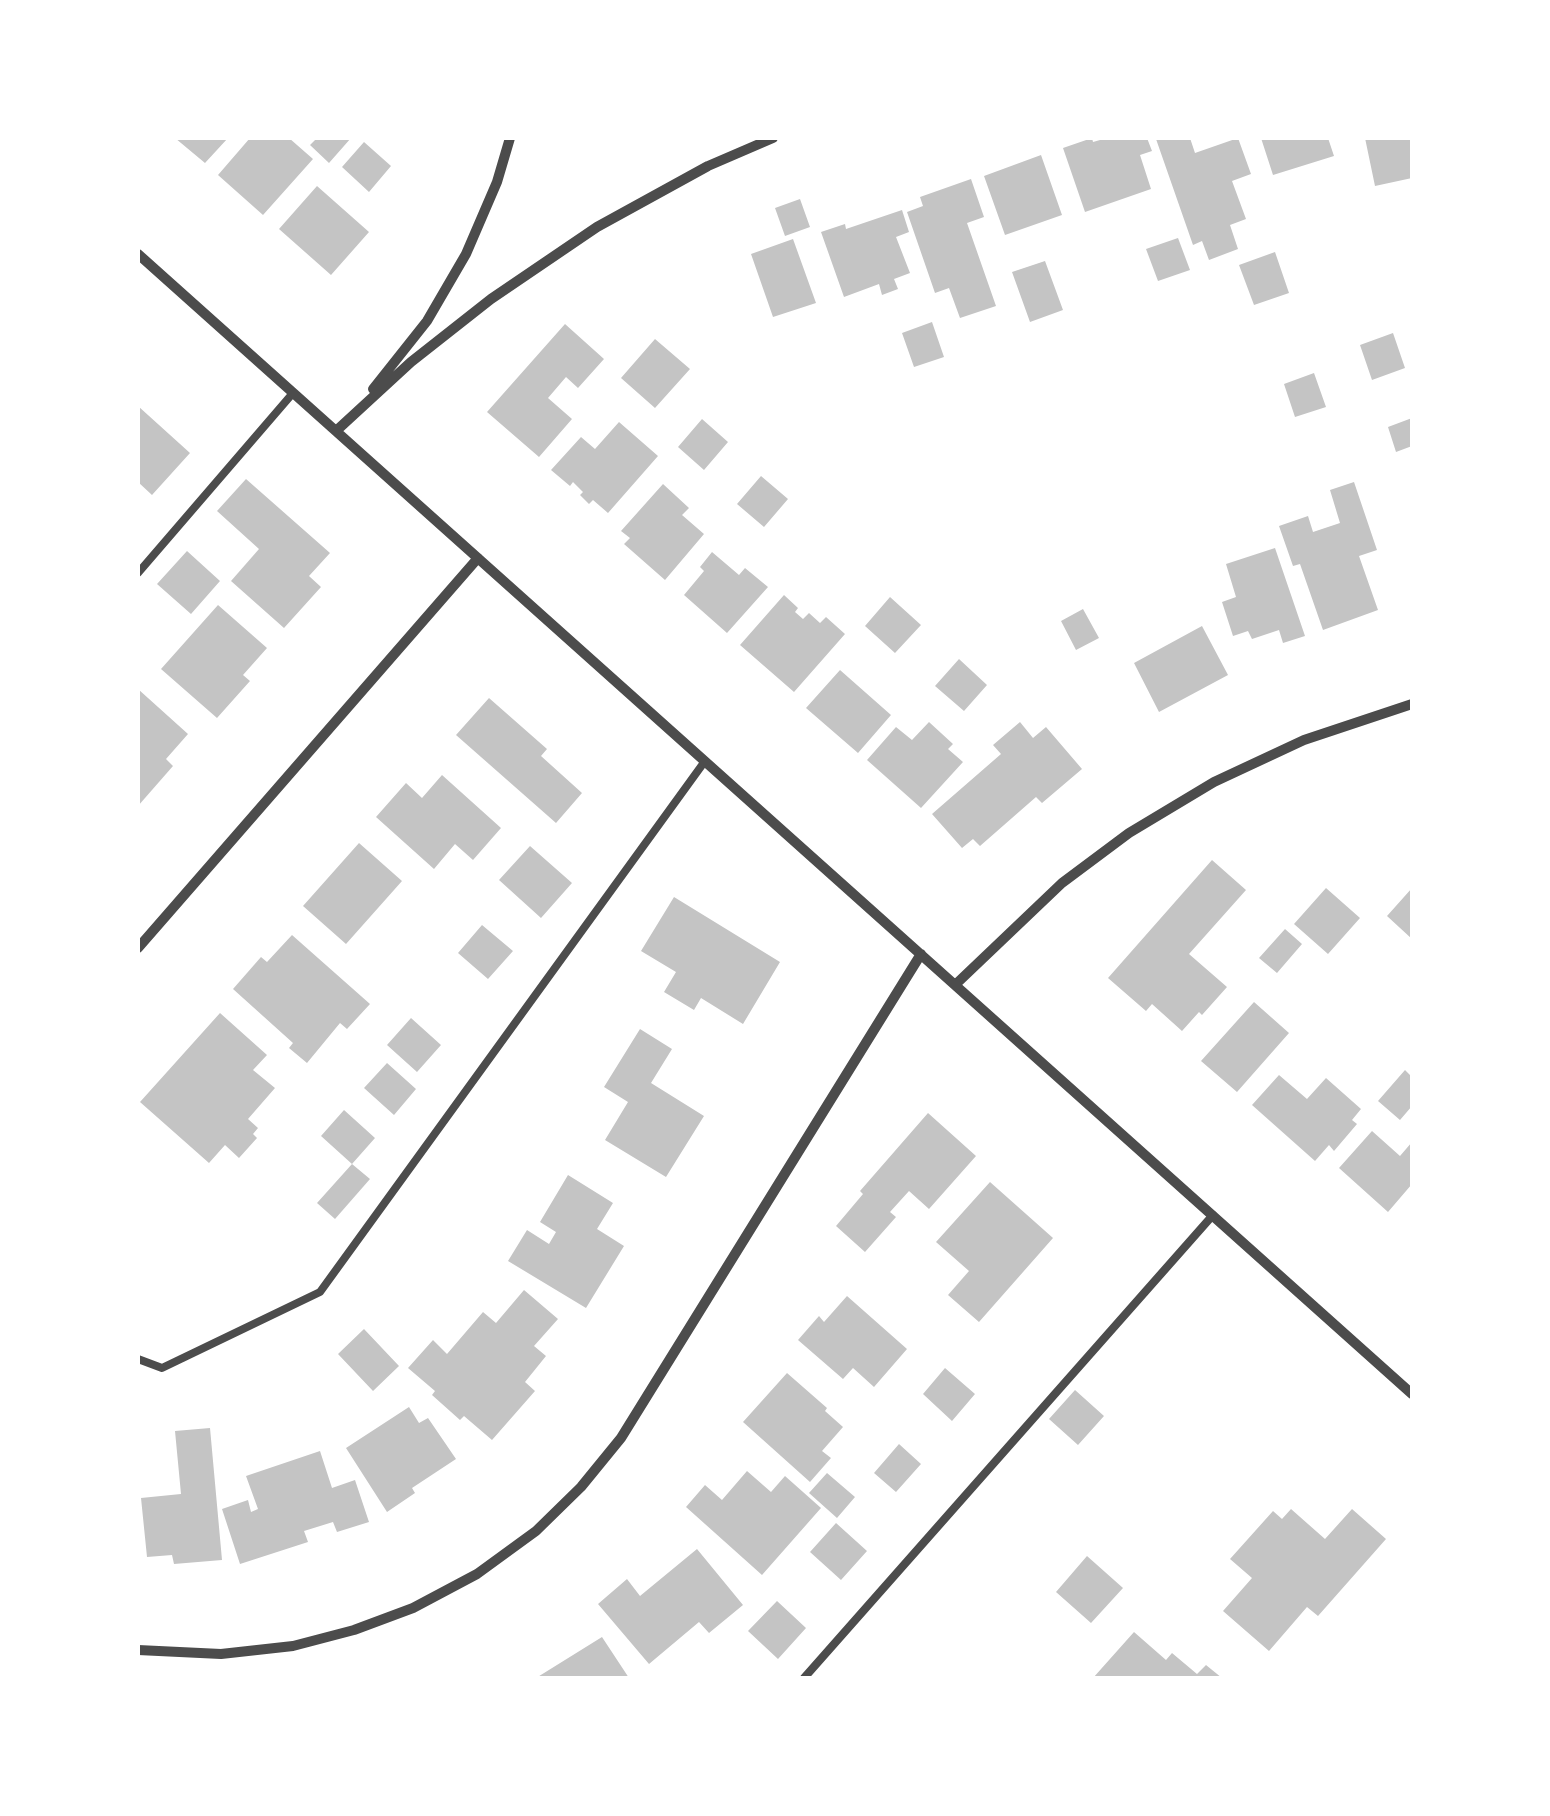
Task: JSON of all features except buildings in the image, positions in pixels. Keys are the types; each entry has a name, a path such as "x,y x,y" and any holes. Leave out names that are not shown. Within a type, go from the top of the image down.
{"street":[{"path":"336,431 399,360 466,254 510,138"},
{"path":"336,431 411,362 491,298 596,227 708,166 772,138"},
{"path":"138,254 1412,1394"},
{"path":"138,948 478,558"},
{"path":"955,985 1062,882 1129,833 1214,782 1304,740 1412,704"},
{"path":"138,1650 221,1654 292,1646 354,1630 413,1608 478,1574 536,1530 581,1487 622,1438 920,954"}],"lane":[{"path":"138,573 293,393"},
{"path":"138,1359 162,1368 320,1292 705,761"},
{"path":"804,1678 1212,1215"}]}
